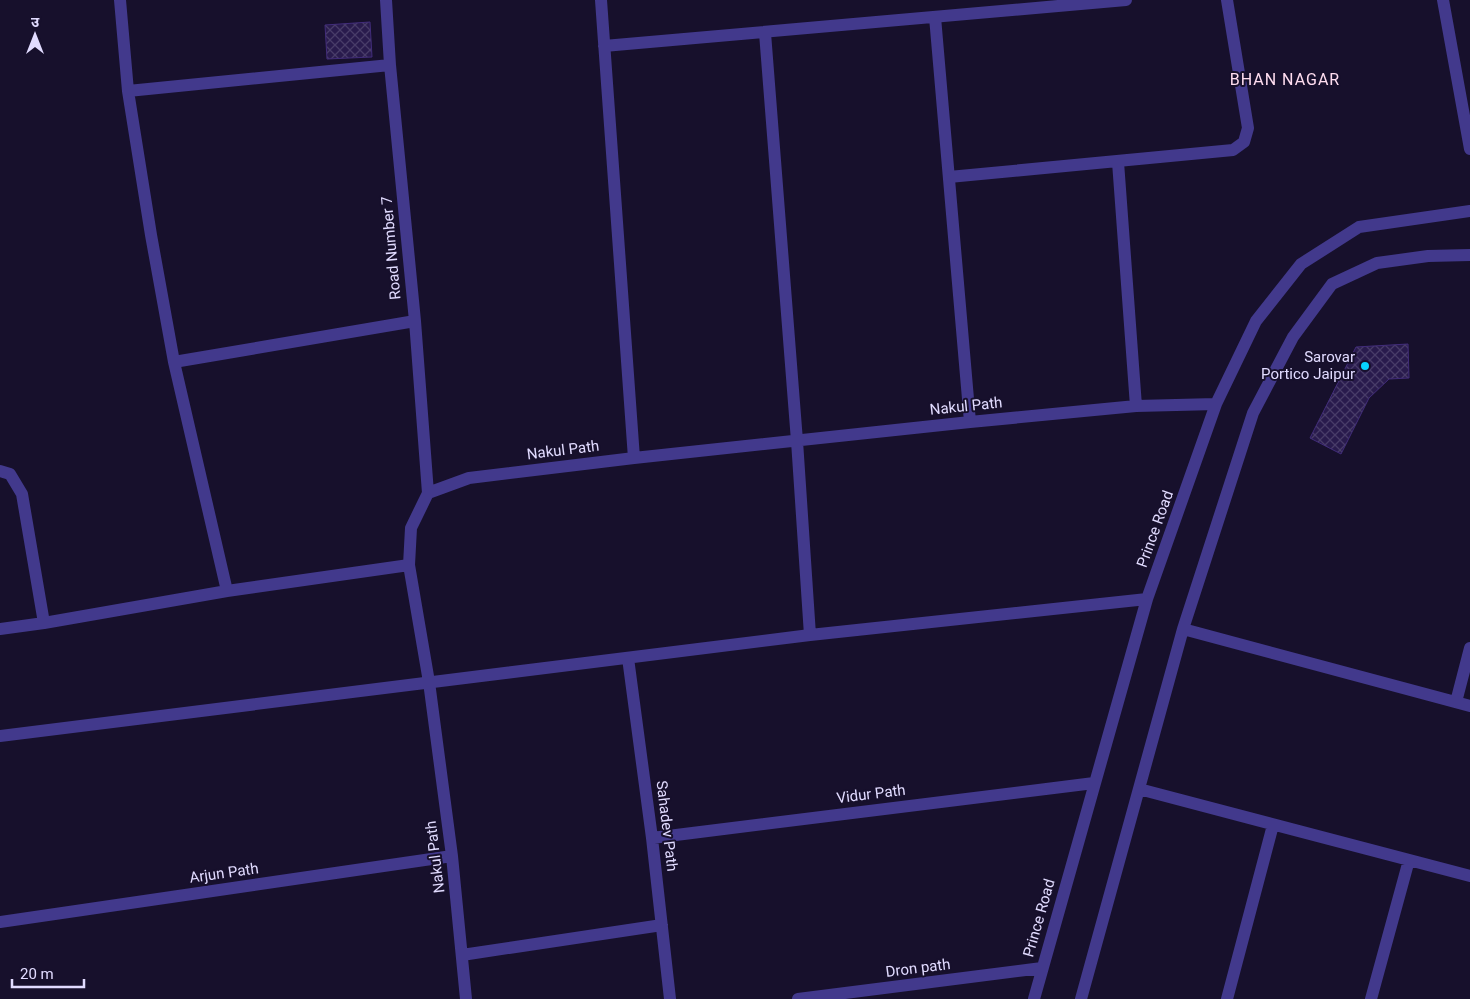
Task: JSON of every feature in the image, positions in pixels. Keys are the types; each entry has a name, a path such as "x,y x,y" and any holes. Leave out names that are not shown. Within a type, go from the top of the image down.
{"street":[{"path":"120,0 128,91 151,235 174,362 227,591"},
{"name":"Road Number 7","path":"386,0 390,65 415,321 428,493"},
{"path":"601,0 634,458"},
{"path":"604,46 1126,0"},
{"path":"949,177 1232,150 1244,142 1248,128 1227,0"},
{"path":"1443,0 1470,149"},
{"path":"935,17 970,422"},
{"path":"765,33 810,635"},
{"path":"128,91 390,65"},
{"path":"1118,162 1136,406"},
{"name":"Prince Road","path":"1034,999 1147,599 1216,404 1256,321 1301,264 1359,227 1470,211"},
{"path":"1081,999 1183,629 1253,413 1293,337 1332,284 1377,263 1428,256 1470,255"},
{"path":"174,362 415,321"},
{"name":"Nakul Path","path":"466,999 452,856 429,682 409,565 411,528 428,493 469,478 634,458 1136,406 1216,404"},
{"path":"0,470 10,474 22,494 44,623"},
{"path":"0,629 227,591 409,565"},
{"path":"0,736 810,635 1147,599"},
{"path":"1183,629 1470,706"},
{"path":"1456,702 1470,648"},
{"name":"Sahadev Path","path":"628,658 652,838 670,999"},
{"name":"Vidur Path","path":"652,838 1094,783"},
{"path":"1138,789 1470,876"},
{"path":"1227,999 1272,825"},
{"name":"Arjun Path","path":"0,922 452,856"},
{"path":"1371,999 1409,860"},
{"path":"462,955 662,925"},
{"name":"Dron path","path":"798,999 1042,968"}],"building":[{"path":"370,22 372,57 327,59 325,25"},
{"path":"1408,344 1409,378 1389,379 1369,398 1341,454 1310,438 1356,347"}],"place":[{"name":"Sarovar Portico Jaipur","path":"1365,366"}],"district":[{"name":"BHAN NAGAR","path":"1285,79"}]}
